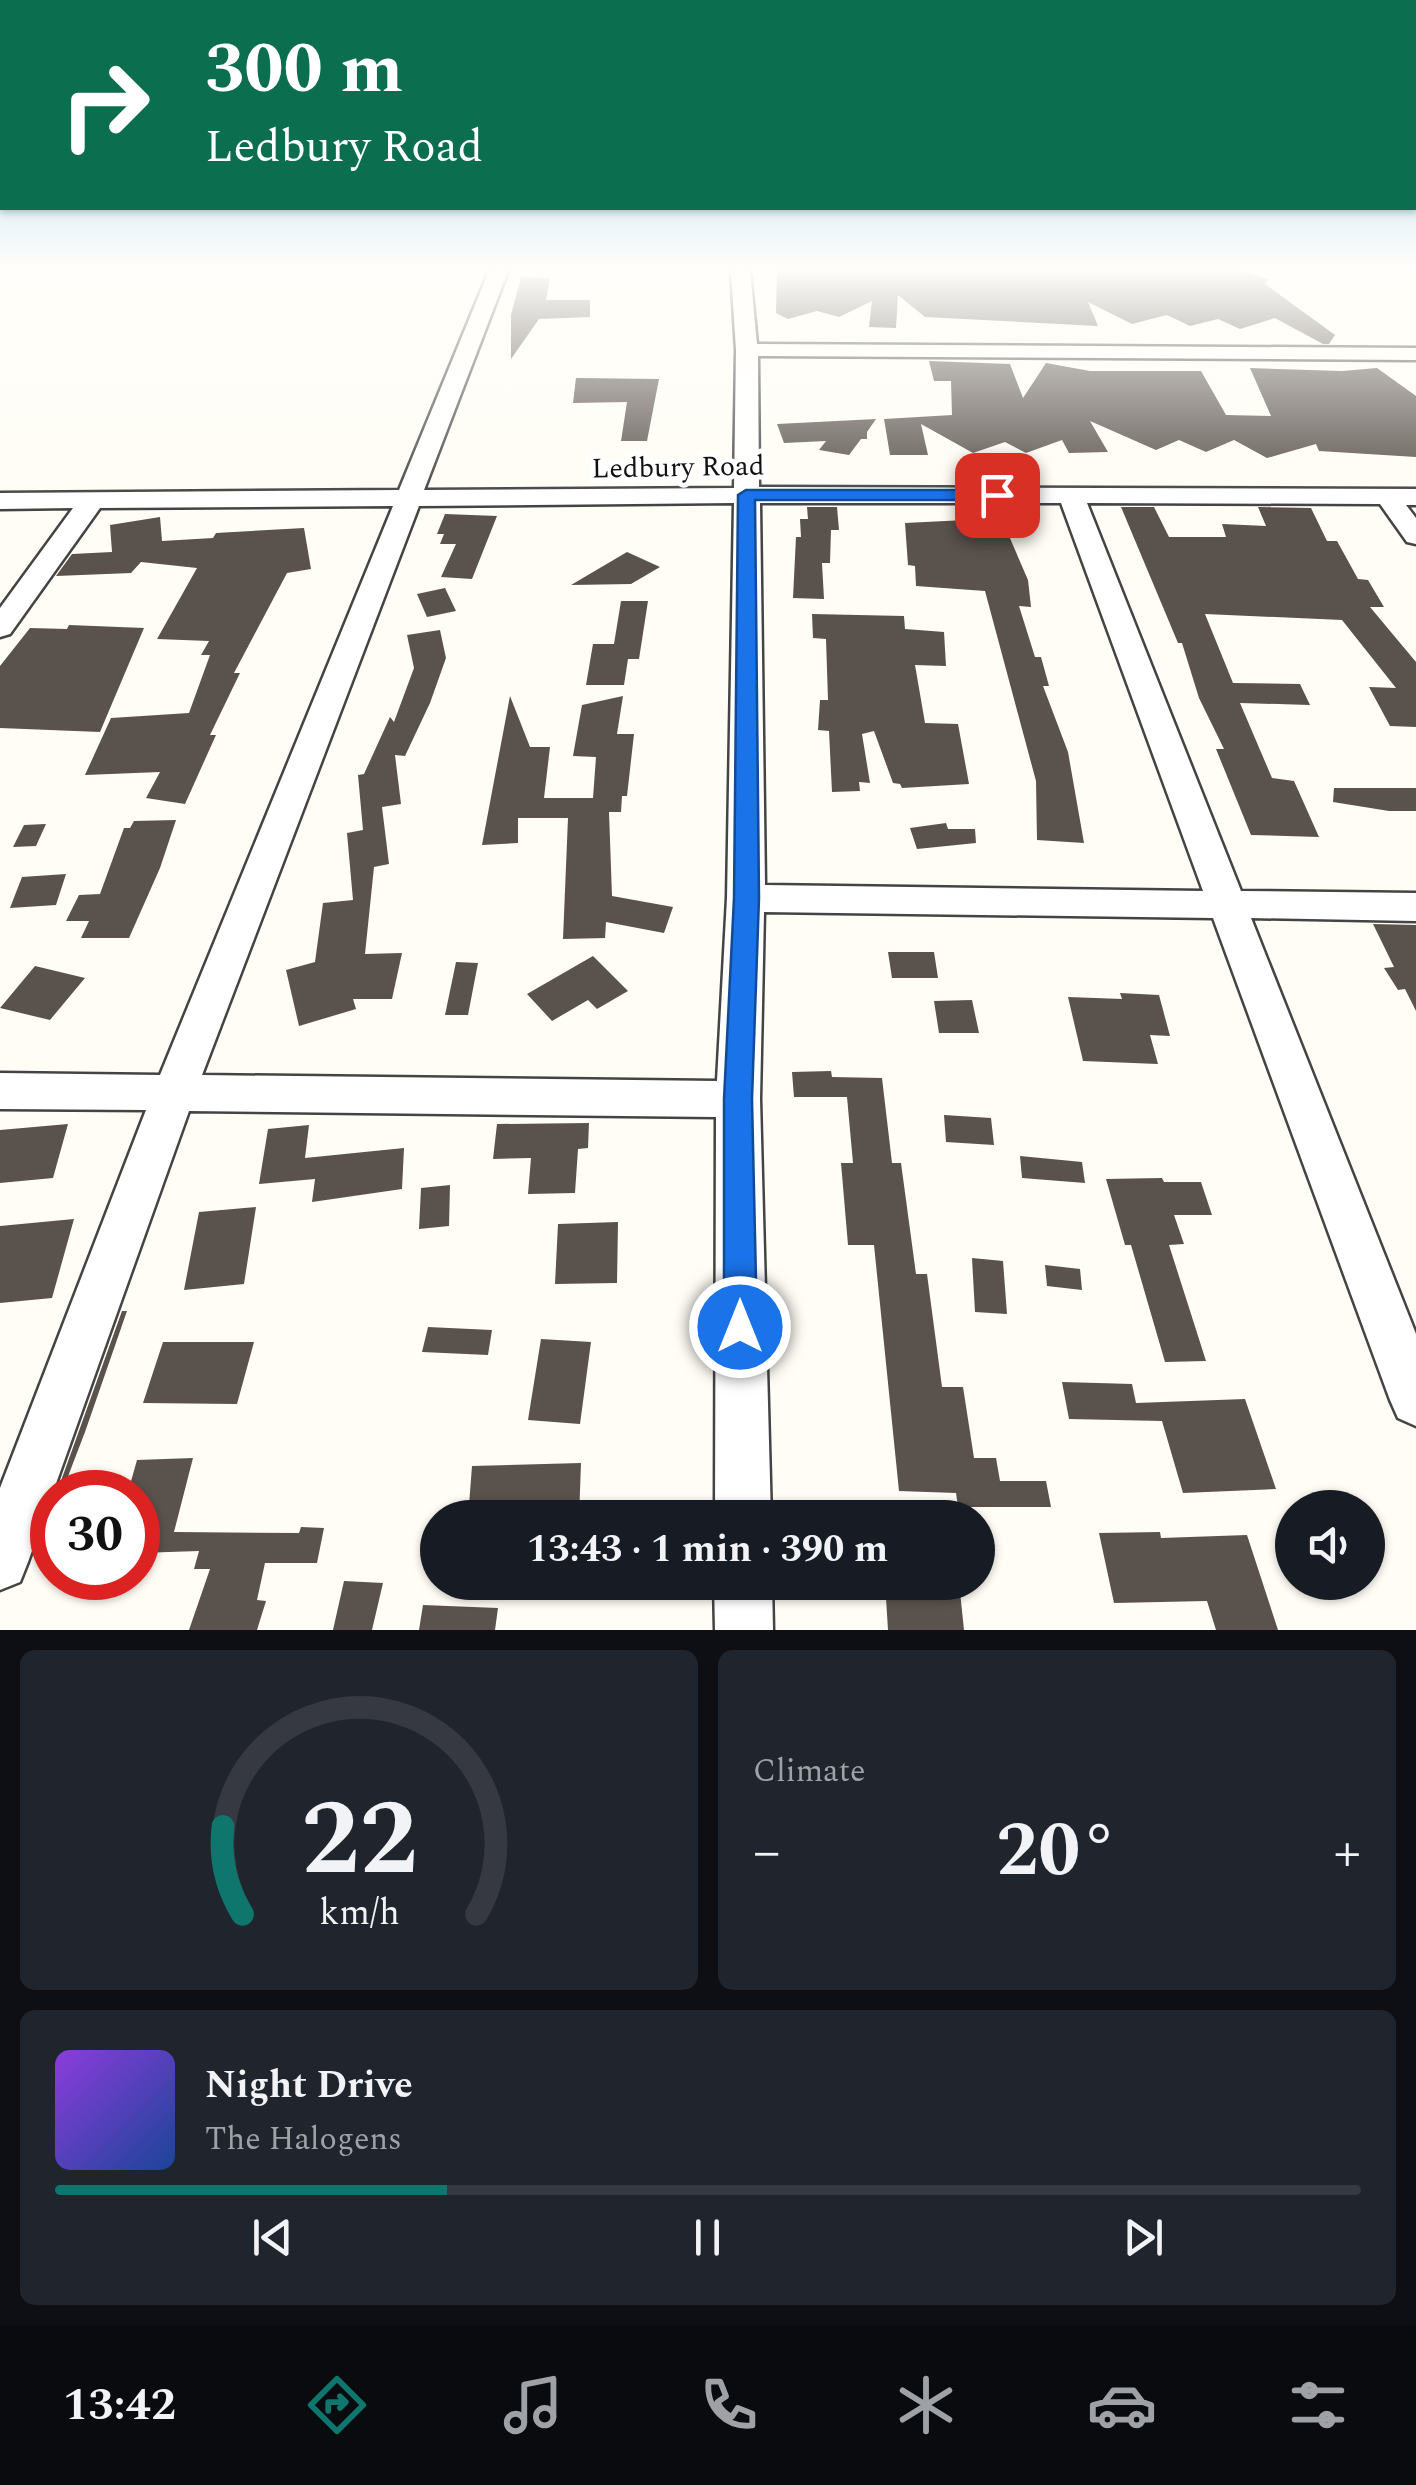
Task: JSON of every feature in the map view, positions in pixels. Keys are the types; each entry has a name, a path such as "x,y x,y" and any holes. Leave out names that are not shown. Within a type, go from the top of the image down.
{"street":[{"path":"0,1562 174,1093 467,347"},
{"path":"742,1500 738,1099 746,898 748,350 1416,354"},
{"name":"Ledbury Road","path":"0,501 746,495 1416,498"},
{"path":"1072,498 1416,1400"},
{"path":"1388,498 1416,536"},
{"path":"0,628 90,502"},
{"path":"746,898 1416,907"},
{"path":"0,1091 738,1099"},
{"path":"743,1600 744,1630"}],"building":[{"path":"929,361 1010,364 1023,398 1046,363 1090,371 1201,371 1226,415 1271,416 1250,368 1377,368 1416,396 1416,457 1319,451 1316,444 1267,458 1234,440 1206,452 1179,440 1156,450 1090,421 1108,452 1069,453 1062,440 1026,453 1005,442 973,453 921,424 928,455 890,455 884,419 952,415 951,381 934,381"},
{"path":"576,378 659,379 647,441 621,441 627,402 573,403"},
{"path":"876,419 867,439 861,439 849,455 819,450 826,441 784,443 777,424"},
{"path":"807,507 837,507 839,530 831,530 830,563 822,563 824,599 793,598 796,537 801,537 800,519 808,519"},
{"path":"1004,507 1020,528 1006,529 1028,580 1031,607 1019,606 1035,657 1041,657 1049,686 1043,686 1068,752 1084,843 1037,840 1036,781 985,591 916,586 915,566 908,565 905,523 986,519 978,509"},
{"path":"1121,507 1154,507 1169,537 1226,537 1222,524 1266,526 1258,507 1311,508 1327,541 1337,541 1358,579 1368,580 1384,607 1370,607 1416,662 1416,727 1390,726 1369,687 1396,688 1342,620 1205,614 1233,683 1300,684 1310,705 1240,703 1272,778 1294,781 1319,837 1251,835 1216,749 1224,749 1199,698 1182,643 1178,643"},
{"path":"445,514 497,516 472,579 441,577 456,544 440,544 444,534 437,534"},
{"path":"160,517 162,541 213,538 216,533 304,528 311,569 287,573 234,673 240,673 210,735 216,735 185,804 146,798 160,772 85,775 111,718 189,713 210,655 201,655 209,641 157,639 197,568 141,562 131,573 56,576 72,554 112,552 110,525"},
{"path":"627,552 660,567 631,584 571,585"},
{"path":"445,588 456,611 427,617 417,594"},
{"path":"621,601 648,601 639,659 628,659 624,685 586,685 593,644 614,644"},
{"path":"812,614 904,616 905,629 944,632 946,666 915,665 925,723 958,724 969,784 902,788 893,783 874,731 862,734 870,783 859,782 860,791 832,792 829,731 818,730 820,700 828,700 826,639 813,638"},
{"path":"69,625 144,628 100,732 0,728 0,666 30,628 67,629"},
{"path":"440,630 446,658 430,703 405,756 395,755 401,804 382,807 389,864 374,867 365,954 402,953 392,999 353,999 356,1009 299,1026 286,970 315,962 323,903 353,900 347,833 363,830 358,775 364,774 390,717 394,722 414,668 407,635"},
{"path":"510,696 530,747 550,747 544,798 593,798 596,757 573,756 582,705 623,696 617,734 634,734 627,796 622,796 621,812 609,812 612,896 673,907 664,933 606,922 605,938 563,939 568,818 518,818 518,843 482,845"},
{"path":"1334,788 1416,788 1416,811 1333,802"},
{"path":"176,820 129,938 81,938 89,921 66,921 79,895 100,894 124,828 130,828 134,821"},
{"path":"946,823 948,829 975,829 976,843 917,849 910,828"},
{"path":"46,824 36,846 13,847 24,825"},
{"path":"66,874 56,905 10,908 22,877"},
{"path":"1373,924 1416,925 1416,1011 1405,989 1398,990 1384,968 1394,967"},
{"path":"888,952 934,952 938,978 892,978"},
{"path":"593,956 628,991 597,1009 588,1000 552,1021 527,994"},
{"path":"456,962 478,963 468,1015 445,1015"},
{"path":"35,966 85,978 50,1020 0,1008"},
{"path":"1120,993 1159,995 1170,1036 1150,1035 1158,1064 1083,1061 1068,997 1122,999"},
{"path":"972,1000 979,1033 939,1033 934,1001"},
{"path":"831,1071 832,1077 882,1078 892,1163 901,1163 916,1274 927,1274 942,1387 963,1387 974,1458 996,1458 1000,1481 1046,1481 1051,1507 995,1507 995,1500 957,1500 956,1493 899,1491 874,1245 848,1245 841,1163 853,1163 847,1097 794,1097 792,1072"},
{"path":"944,1115 991,1118 994,1145 946,1142"},
{"path":"589,1123 588,1148 578,1149 575,1193 528,1194 531,1158 493,1159 497,1124"},
{"path":"68,1124 53,1178 0,1183 0,1130"},
{"path":"309,1125 305,1158 404,1148 402,1189 312,1202 315,1179 259,1184 268,1129"},
{"path":"1020,1156 1082,1162 1085,1183 1022,1178"},
{"path":"1162,1178 1164,1182 1201,1182 1212,1215 1174,1215 1184,1244 1169,1245 1206,1361 1165,1362 1131,1245 1125,1245 1106,1179"},
{"path":"450,1185 449,1226 419,1229 421,1188"},
{"path":"256,1207 244,1284 184,1290 199,1212"},
{"path":"74,1219 52,1298 0,1303 0,1226"},
{"path":"618,1222 617,1283 555,1284 558,1224"},
{"path":"972,1258 1003,1261 1007,1314 975,1312"},
{"path":"1045,1265 1080,1269 1082,1290 1047,1286"},
{"path":"122,1311 127,1311 70,1470 65,1470"},
{"path":"428,1327 492,1330 488,1355 422,1352"},
{"path":"541,1339 591,1342 580,1424 528,1420"},
{"path":"163,1342 254,1342 237,1404 143,1403"},
{"path":"1062,1382 1132,1384 1136,1403 1245,1399 1276,1489 1183,1493 1162,1421 1069,1419"},
{"path":"193,1458 174,1532 299,1533 301,1527 324,1528 317,1563 265,1563 257,1600 266,1601 257,1630 189,1630 210,1569 194,1569 199,1551 160,1552 160,1470 134,1470 137,1460"},
{"path":"581,1463 580,1500 469,1500 472,1466"},
{"path":"1160,1532 1161,1538 1247,1535 1278,1630 1216,1630 1207,1601 1114,1603 1099,1533"},
{"path":"344,1581 383,1583 372,1630 333,1630"},
{"path":"886,1600 961,1600 964,1630 888,1630"},
{"path":"423,1605 498,1608 495,1630 419,1630"}],"route":[{"path":"740,1327 738,1099 746,898 746,495 997,495"}]}
